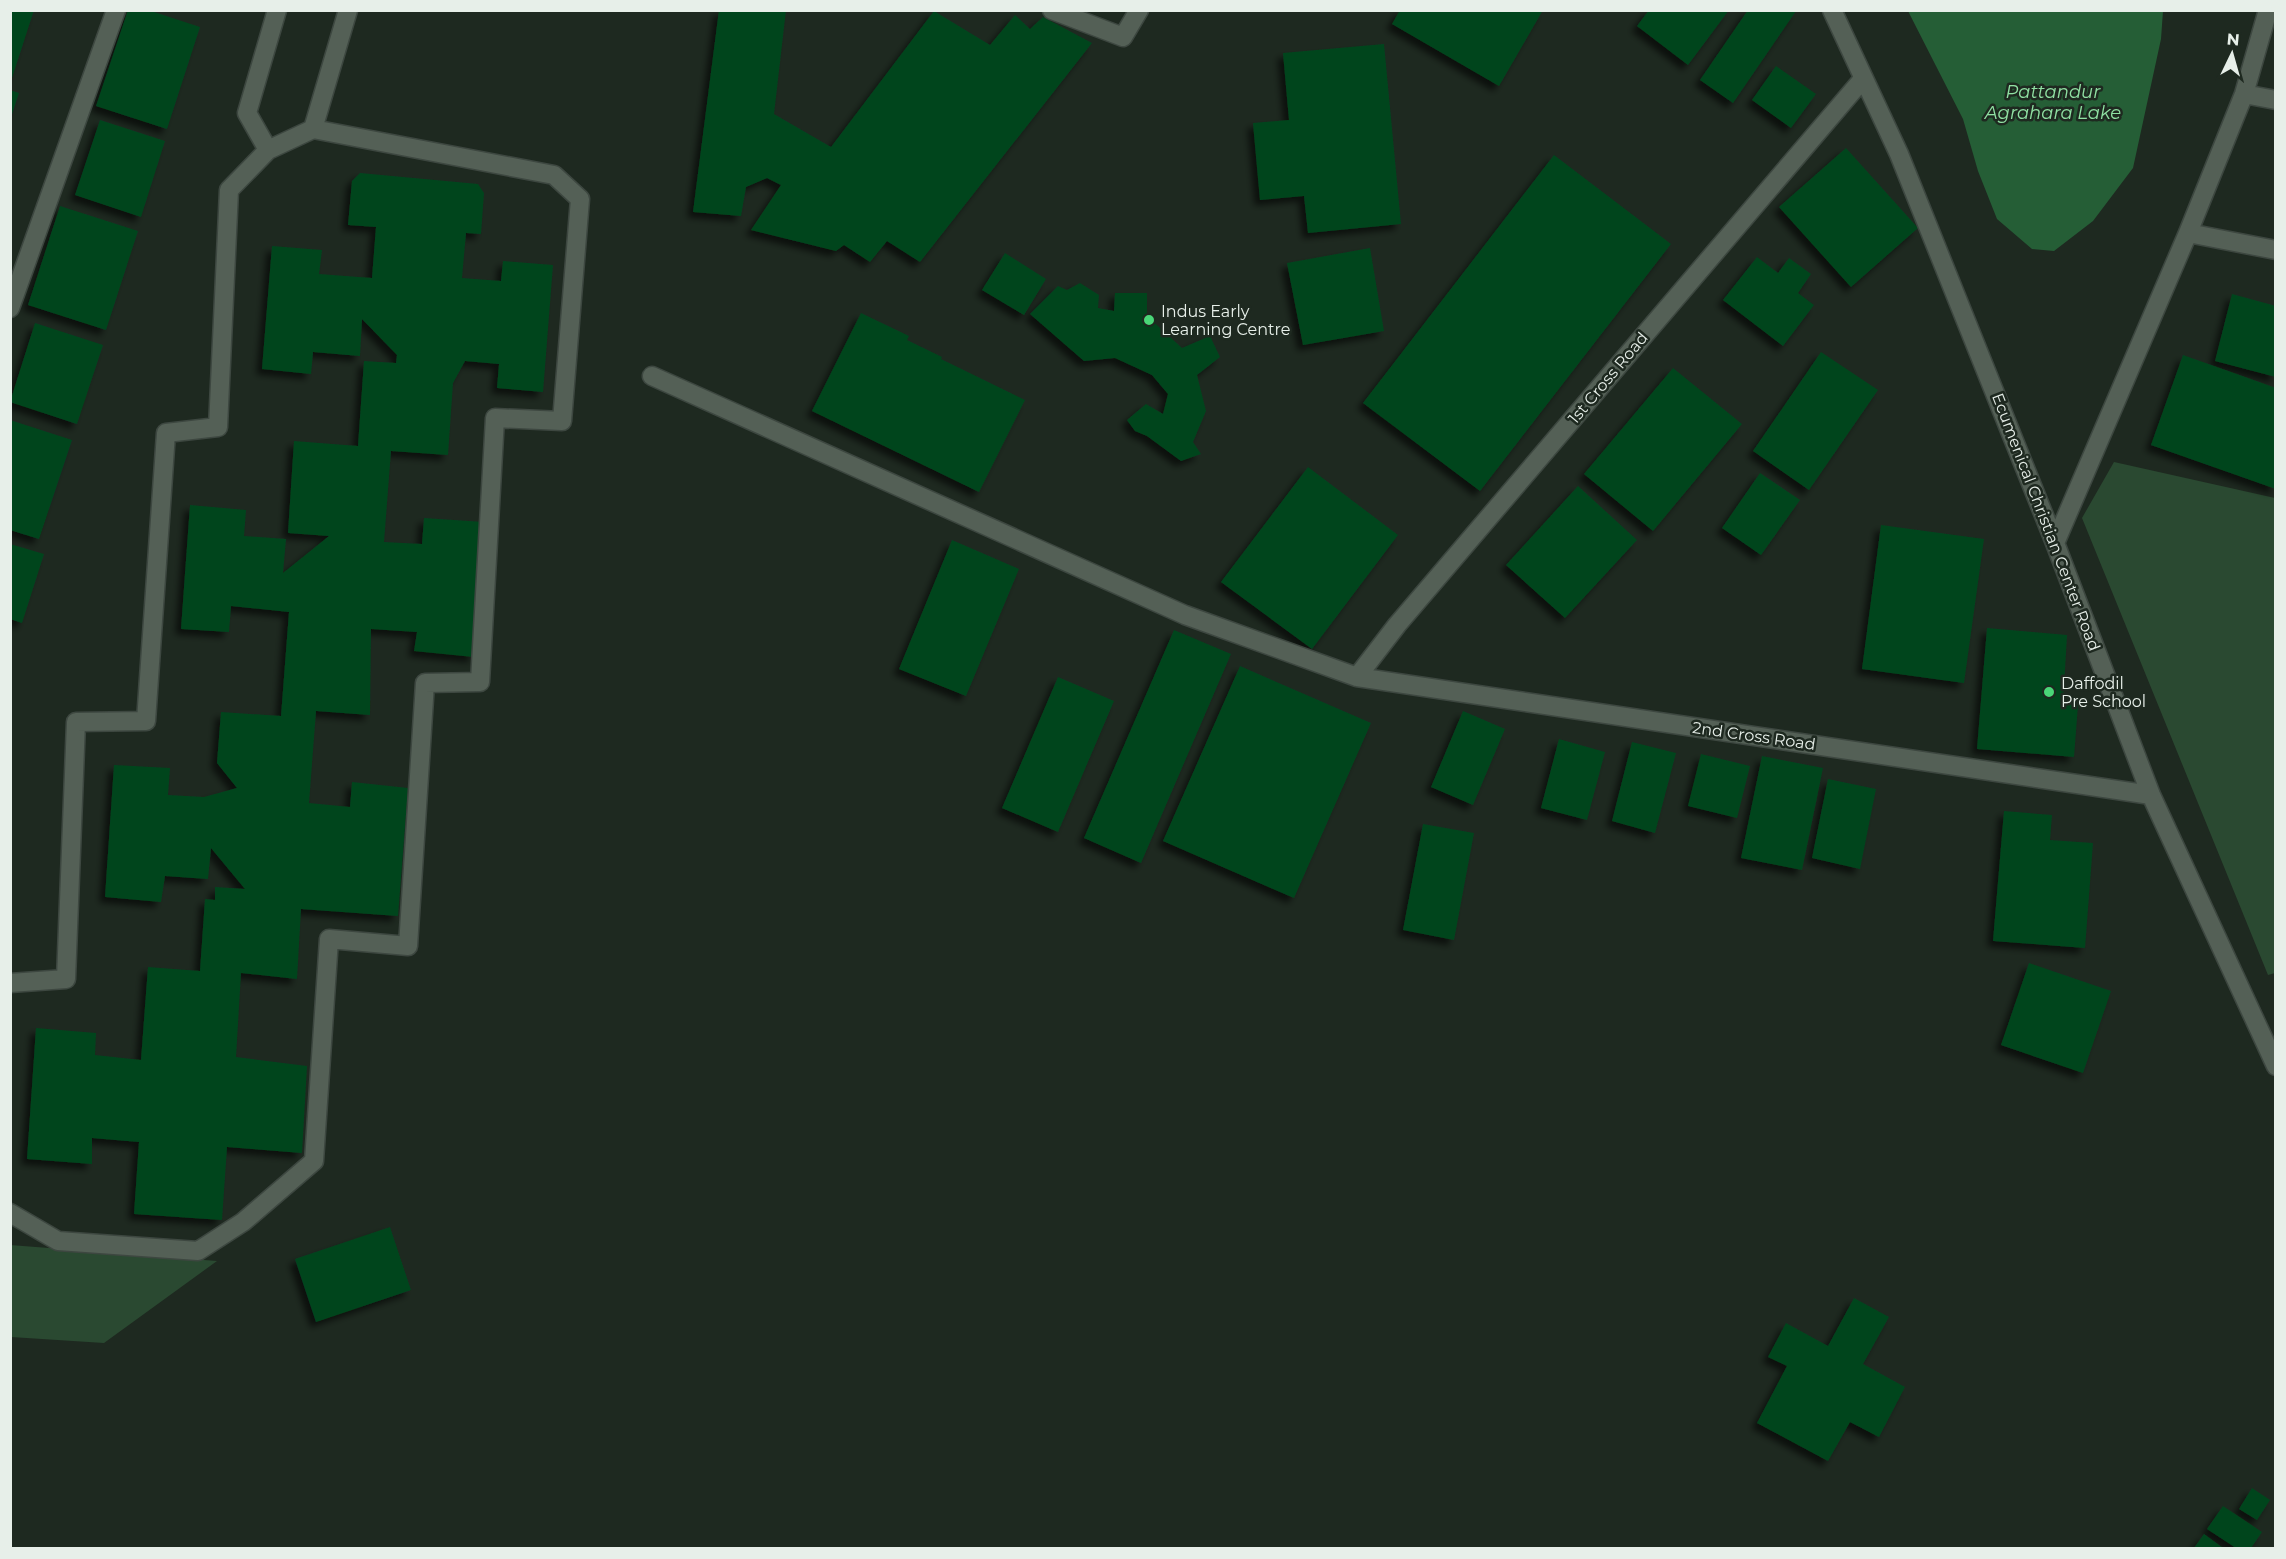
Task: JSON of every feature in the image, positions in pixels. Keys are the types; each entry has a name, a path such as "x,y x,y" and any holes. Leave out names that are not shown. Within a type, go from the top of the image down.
{"street":[{"path":"10,308 116,10"},
{"path":"268,150 246,113 277,10"},
{"path":"313,129 348,10"},
{"path":"1052,10 1123,37 1139,10"},
{"name":"Ecumenical Christian Center Road","path":"1832,10 1862,80 1899,153 2055,543 2151,795 2276,1066"},
{"path":"2055,543 2188,233 2244,94 2268,10"},
{"name":"1st Cross Road","path":"1357,677 1405,616 1862,80"},
{"path":"2244,94 2276,100"},
{"path":"10,983 66,979 76,722 146,721 166,433 218,427 229,190 268,150 313,129 554,175 580,199 562,421 495,418 480,682 425,682 408,946 329,939 314,1161 243,1222 198,1251 58,1240 10,1213"},
{"path":"2188,233 2276,250"},
{"name":"2nd Cross Road","path":"652,376 1185,615 1357,677 2151,795"}],"shaded area":[{"path":"2114,462 2275,498 2275,973 2268,975 2082,518"},
{"path":"10,1245 217,1261 104,1343 11,1337"}],"water":[{"name":"Pattandur Agrahara Lake","path":"1908,11 2163,11 2161,39 2133,168 2093,221 2054,251 2032,249 1997,219 1978,171 1963,119"}],"building":[{"path":"10,10 34,10 12,78 10,77"},
{"path":"128,10 148,10 200,27 167,129 96,106"},
{"path":"719,10 786,10 774,114 831,147 934,11 990,45 1015,15 1030,29 1043,17 1092,43 920,262 887,241 870,262 844,245 836,251 751,230 781,185 767,178 746,187 741,216 693,212"},
{"path":"1400,10 1543,10 1499,86 1392,24"},
{"path":"1649,10 1729,10 1688,65 1637,26"},
{"path":"1748,10 1796,11 1733,103 1700,80"},
{"path":"1384,44 1401,224 1308,233 1304,196 1260,200 1253,123 1289,120 1283,53"},
{"path":"1776,66 1816,94 1791,128 1752,100"},
{"path":"10,90 19,93 11,117 10,117"},
{"path":"100,120 165,141 141,217 75,195"},
{"path":"1846,148 1918,228 1851,287 1779,207"},
{"path":"1554,155 1671,244 1480,491 1363,403"},
{"path":"360,173 478,184 484,193 481,234 466,233 462,278 501,281 503,261 553,265 543,392 497,388 499,364 465,361 453,383 448,455 391,451 384,542 422,544 424,518 484,522 474,657 414,651 417,632 371,629 370,715 316,711 309,803 350,807 352,782 408,788 398,916 301,909 297,979 241,973 236,1057 307,1066 302,1153 227,1147 222,1220 134,1214 139,1142 92,1138 92,1164 27,1159 36,1028 96,1033 95,1055 141,1060 148,967 200,971 205,899 215,900 215,887 245,889 211,848 208,879 165,876 161,902 105,897 114,765 170,768 168,795 204,797 237,788 217,763 221,712 281,716 289,612 231,606 229,632 181,629 190,505 246,510 244,536 286,539 283,573 329,536 288,533 294,441 358,446 364,361 396,363 397,355 362,319 360,356 313,352 311,374 262,369 272,246 322,250 319,274 372,278 376,227 348,225 352,181"},
{"path":"60,206 138,231 106,330 28,305"},
{"path":"1370,248 1384,331 1303,345 1287,263"},
{"path":"1005,253 1046,279 1024,315 982,290"},
{"path":"1757,257 1778,273 1789,258 1811,274 1798,293 1814,305 1783,346 1723,300"},
{"path":"1080,283 1099,295 1098,308 1114,311 1115,293 1147,293 1147,316 1182,348 1210,336 1220,357 1197,375 1206,411 1193,442 1201,454 1181,461 1147,436 1135,431 1127,420 1146,404 1163,414 1168,394 1152,375 1115,358 1084,361 1030,314 1058,286 1067,290"},
{"path":"2232,294 2276,306 2276,377 2215,361"},
{"path":"861,313 909,336 907,340 942,357 941,359 1025,400 979,492 812,411"},
{"path":"35,323 103,345 77,424 10,402"},
{"path":"1821,352 1878,390 1809,490 1753,451"},
{"path":"2183,355 2276,388 2276,489 2151,445"},
{"path":"1673,368 1742,424 1653,531 1584,474"},
{"path":"10,420 72,440 39,539 10,530"},
{"path":"1308,467 1398,535 1312,649 1221,582"},
{"path":"1760,473 1800,500 1761,555 1722,528"},
{"path":"1578,486 1637,540 1565,618 1506,565"},
{"path":"1881,525 1984,539 1964,683 1862,669"},
{"path":"952,540 1019,569 966,696 899,669"},
{"path":"10,544 44,554 22,623 10,619"},
{"path":"1987,628 2067,635 2063,704 2078,705 2074,757 1977,749"},
{"path":"1174,630 1231,654 1141,863 1084,838"},
{"path":"1240,666 1371,723 1294,898 1163,841"},
{"path":"1058,677 1114,701 1058,832 1002,808"},
{"path":"1463,711 1505,729 1473,805 1431,787"},
{"path":"1559,739 1605,752 1587,820 1541,808"},
{"path":"1632,742 1676,753 1655,833 1612,821"},
{"path":"1701,754 1750,766 1737,818 1688,806"},
{"path":"1762,756 1823,768 1802,870 1741,858"},
{"path":"1828,779 1876,789 1860,869 1812,858"},
{"path":"2004,811 2052,815 2050,840 2093,843 2085,948 1993,941"},
{"path":"1423,824 1474,833 1454,940 1403,930"},
{"path":"2029,963 2111,991 2083,1073 2001,1045"},
{"path":"390,1227 411,1290 316,1322 295,1259"},
{"path":"1854,1298 1889,1317 1863,1364 1905,1387 1879,1437 1850,1422 1828,1461 1757,1423 1787,1366 1768,1357 1786,1323 1828,1346"},
{"path":"2252,1488 2270,1500 2257,1520 2239,1509"},
{"path":"2223,1506 2262,1532 2251,1548 2236,1548 2207,1529"},
{"path":"2204,1534 2223,1548 2194,1548"}],"place":[{"name":"Indus Early Learning Centre","path":"1149,320"},
{"name":"Daffodil Pre School","path":"2049,692"}]}
